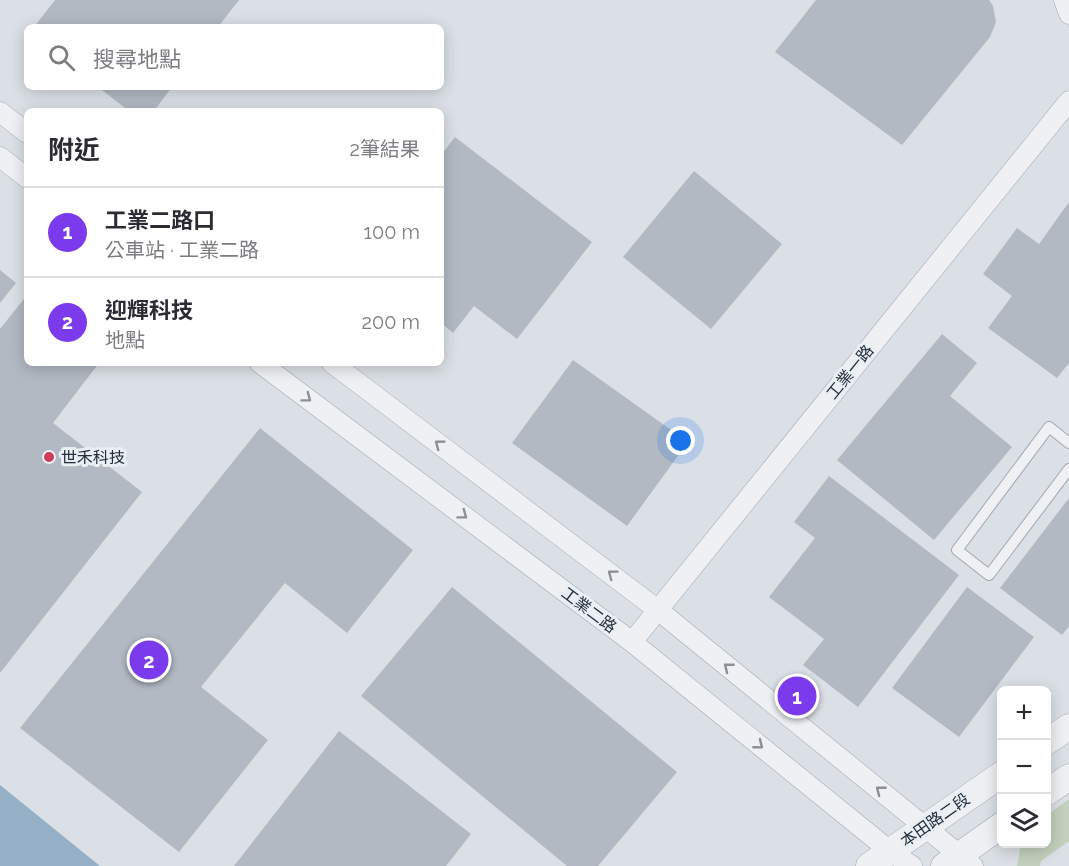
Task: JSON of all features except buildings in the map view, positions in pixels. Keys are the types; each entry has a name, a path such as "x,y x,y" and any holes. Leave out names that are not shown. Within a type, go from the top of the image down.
{"street":[{"path":"1064,0 1069,14"},
{"name":"工業一路","path":"632,642 1069,102"},
{"path":"0,112 24,131"},
{"path":"0,157 24,176"},
{"name":"工業二路","path":"264,366 632,642 890,851 912,866"},
{"path":"336,366 658,610 926,826 959,862 997,829"},
{"path":"1050,740 1069,727"},
{"name":"本田路二段","path":"869,866 997,777"},
{"path":"1051,790 1069,777"}],"lane":[{"path":"1069,443 1049,428 957,550 989,575 1069,469"}],"green space":[{"path":"1069,799 1069,841 1041,861 1040,866 1017,866 1020,848 1051,848 1051,812"}],"water":[{"path":"0,785 100,866 0,866"}],"place":[{"name":"世禾科技","path":"49,457"},
{"name":"迎輝科技","path":"149,660"},
{"name":"工業二路口","path":"797,696"}]}
